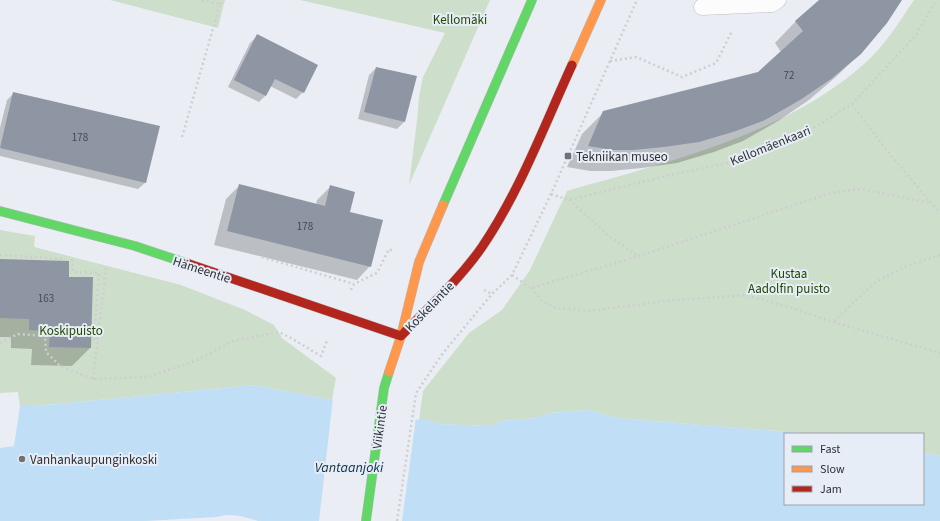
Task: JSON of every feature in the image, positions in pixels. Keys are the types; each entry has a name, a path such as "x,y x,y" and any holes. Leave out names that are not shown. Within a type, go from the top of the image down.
{"main road":[{"name":"Koskelantie","path":"401,336 418,262 532,0"},
{"name":"Koskelantie","path":"401,336 456,278 481,248 509,204 601,0"},
{"name":"Hämeentie","path":"0,211 135,246 401,336"},
{"name":"Viikintie","path":"366,521 384,388 401,336"}],"lane":[{"path":"702,7 772,4 778,0"}],"path":[{"path":"200,0 220,4"},
{"path":"182,136 222,0"},
{"path":"398,521 416,393 443,353 492,294 512,275 551,194 637,0"},
{"name":"Kellomäenkaari","path":"569,200 666,176 741,160 802,135 852,104 916,35 936,0"},
{"path":"610,62 636,57 682,77 716,63 744,5"},
{"path":"852,104 884,147 940,212"},
{"path":"531,288 639,256 831,193 861,189 931,203"},
{"path":"551,194 569,200 610,236 639,256"},
{"path":"354,284 377,273 389,249"},
{"path":"0,255 72,259 73,272 99,273 94,339 97,339"},
{"path":"834,322 877,281 907,266 940,255"},
{"path":"93,379 106,266"},
{"path":"512,275 531,288 542,301 556,308 590,311 665,301 746,295 940,353"},
{"path":"0,343 18,334 45,336 46,352 60,366 93,379 148,377 195,361 233,341 279,332 292,338 321,356"}],"green space":[{"path":"110,0 225,0 218,28"},
{"name":"Kellomäki","path":"300,0 490,0 409,185 419,97 423,77 445,33"},
{"name":"Kustaa Aadolfin puisto","path":"914,0 940,0 940,456 924,453 924,433 802,433 618,418 588,410 550,413 536,418 502,421 490,426 438,424 429,420 419,420 423,391 469,333 502,310 530,270 567,191 684,157 761,128 798,110 832,89 864,64 891,34"},
{"name":"Koskipuisto","path":"0,230 35,236 34,247 181,285 245,310 274,325 282,338 336,378 332,400 254,385 36,406 20,406 18,392 0,393"}],"water":[{"name":"Vantaanjoki","path":"254,385 332,400 419,420 429,420 438,424 490,426 502,421 536,418 550,413 588,410 618,418 802,433 784,433 784,505 924,505 924,453 940,456 940,521 258,521 227,515 217,517 145,521 0,521 0,448 14,446 20,406 36,406"}],"pier":[{"path":"333,398 416,418 402,521 319,521"}],"building":[{"path":"819,0 902,0 887,23 861,54 831,79 800,100 765,120 736,131 699,142 633,150 612,150 588,146 603,111 758,72 803,31 795,21"},
{"path":"257,34 318,65 304,93 275,79 266,96 234,80"},
{"path":"376,67 417,76 405,122 364,112"},
{"path":"13,92 160,126 146,183 0,148"},
{"path":"239,184 325,206 330,185 355,192 350,212 383,220 371,267 227,231"},
{"path":"0,259 69,261 69,277 93,277 91,348 49,347 50,331 29,330 29,319 0,318"}],"traffic: fast":[{"path":"443,205 532,0"},
{"path":"0,211 135,246 189,264"},
{"path":"366,521 384,388 389,372"}],"traffic: slow":[{"path":"572,65 601,0"},
{"path":"389,372 401,336 419,262 443,205"}],"traffic: jam":[{"path":"402,335 464,271 496,226 531,158 572,65"},
{"path":"189,264 401,336"}],"place":[{"name":"Tekniikan museo","path":"568,156"},
{"name":"Vanhankaupunginkoski","path":"22,459"}]}
